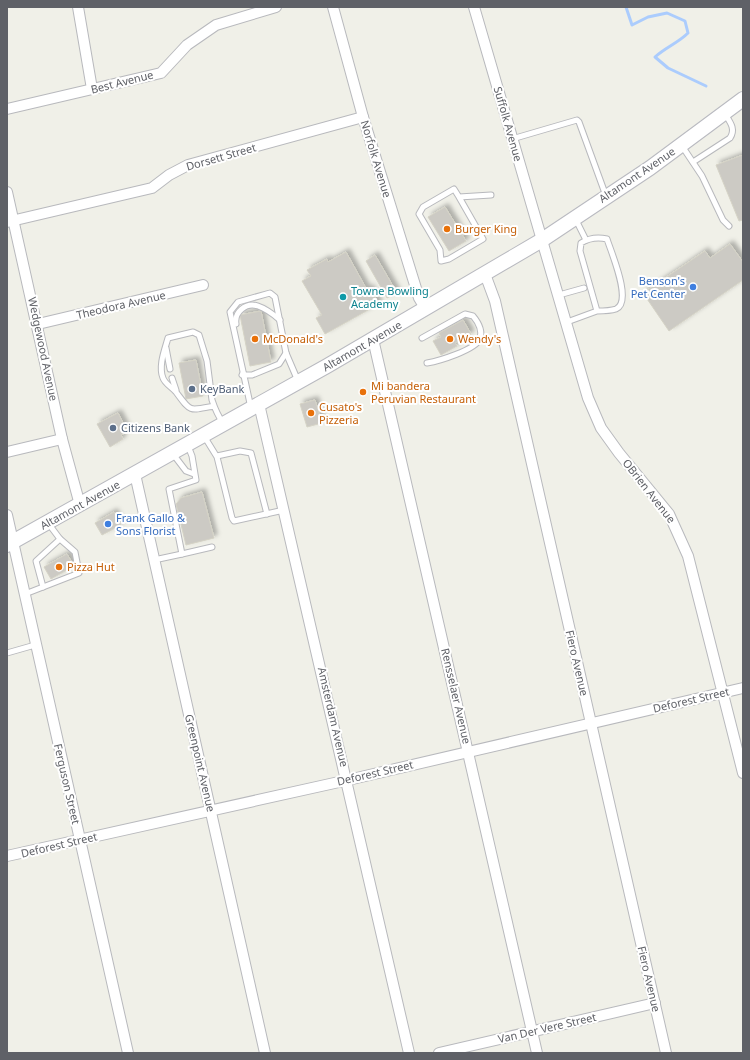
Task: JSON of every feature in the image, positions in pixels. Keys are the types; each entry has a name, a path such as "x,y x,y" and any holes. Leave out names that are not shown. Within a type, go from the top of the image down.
{"main road":[{"name":"Altamont Avenue","path":"10,544 299,382 542,240 681,145 743,98"}],"street":[{"path":"78,7 92,89"},
{"name":"Best Avenue","path":"7,108 161,73 187,45 216,25 276,7"},
{"name":"Norfolk Avenue","path":"333,7 363,117 419,298 426,308"},
{"name":"Suffolk Avenue","path":"474,7 542,240"},
{"name":"Dorsett Street","path":"10,221 152,188 169,175 188,165 363,117"},
{"name":"Wedgewood Avenue","path":"7,192 10,221 38,324 62,439 80,505"},
{"name":"OBrien Avenue","path":"542,240 588,398 601,428 619,453 669,514 680,534 688,556 743,773"},
{"name":"Fiero Avenue","path":"485,274 495,301 666,1053"},
{"name":"Theodora Avenue","path":"38,324 203,285"},
{"name":"Rensselaer Avenue","path":"373,339 537,1053"},
{"name":"Amsterdam Avenue","path":"255,406 284,510 348,780 410,1053"},
{"path":"7,452 62,439"},
{"name":"Greenpoint Avenue","path":"135,474 265,1053"},
{"name":"Ferguson Street","path":"7,515 10,544 36,645 128,1053"},
{"name":"Deforest Street","path":"7,856 348,780 743,688"},
{"name":"Van Der Vere Street","path":"439,1053 655,1004"}],"lane":[{"path":"693,162 730,138 733,133 733,128 724,113"},
{"path":"512,139 576,120 579,122 606,197"},
{"path":"681,145 702,176 723,220 729,226"},
{"path":"454,189 459,197 483,239 449,259 441,261 440,250 419,214 424,207 454,189"},
{"path":"459,197 491,195"},
{"path":"575,217 586,240"},
{"path":"567,322 597,311 616,309 620,306 623,299 622,284 607,239 600,238 586,240 581,243 580,251 597,311"},
{"path":"559,295 584,288"},
{"path":"255,406 242,375 230,312 238,302 270,293 275,297 286,352 299,382"},
{"path":"242,375 244,369 235,318 239,310 256,305 268,310 280,320"},
{"path":"422,338 465,314 473,316 479,324 481,331 478,342 453,356 427,363"},
{"path":"214,406 190,409 185,407 177,394 163,378 162,369 165,347 168,338 193,332 199,335 207,361 214,406 224,424"},
{"path":"165,347 170,370"},
{"path":"242,375 252,375 279,364 286,352"},
{"path":"172,378 177,394"},
{"path":"203,436 217,456 234,521 284,510"},
{"path":"182,554 168,489 196,480 192,456 188,445"},
{"path":"217,456 240,451 251,453 267,514"},
{"path":"172,453 186,471 194,474"},
{"path":"24,594 79,573 75,552 60,539 48,523"},
{"path":"43,587 36,561 60,539"},
{"path":"154,560 212,547"},
{"path":"7,653 36,645"}],"building":[{"path":"743,155 743,220 739,221 716,165"},
{"name":"Burger King","path":"445,207 466,241 449,251 428,217"},
{"name":"Benson's Pet Center","path":"730,244 743,262 743,280 669,331 643,293 705,251 710,258"},
{"name":"Towne Bowling Academy","path":"346,252 367,290 370,288 379,304 325,334 316,318 322,315 302,281 311,276 307,270 327,259 328,262"},
{"path":"375,255 397,293 387,298 366,261"},
{"name":"McDonald's","path":"261,311 271,362 250,366 240,315"},
{"name":"Wendy's","path":"463,320 471,334 455,343 457,346 441,355 433,341 441,337 439,333"},
{"path":"196,360 203,396 186,399 179,363"},
{"name":"Cusato's Pizzeria","path":"315,400 322,423 307,427 300,404"},
{"name":"Citizens Bank","path":"118,413 128,432 121,435 123,439 110,447 97,424"},
{"path":"202,492 214,538 186,545 176,504 181,498"},
{"name":"Frank Gallo & Sons Florist","path":"114,512 121,525 102,535 95,523"},
{"name":"Pizza Hut","path":"67,554 74,566 51,579 44,567"}],"waterway":[{"path":"626,7 632,25 648,17 667,13 685,21 688,33 655,57 668,68 706,86"}],"place":[{"name":"Burger King","path":"447,229"},
{"name":"Benson's Pet Center","path":"693,287"},
{"name":"Towne Bowling Academy","path":"343,297"},
{"name":"McDonald's","path":"255,339"},
{"name":"Wendy's","path":"450,339"},
{"name":"KeyBank","path":"192,389"},
{"name":"Mi bandera Peruvian Restaurant","path":"363,392"},
{"name":"Cusato's Pizzeria","path":"311,413"},
{"name":"Citizens Bank","path":"113,428"},
{"name":"Frank Gallo & Sons Florist","path":"108,524"},
{"name":"Pizza Hut","path":"59,567"}]}
